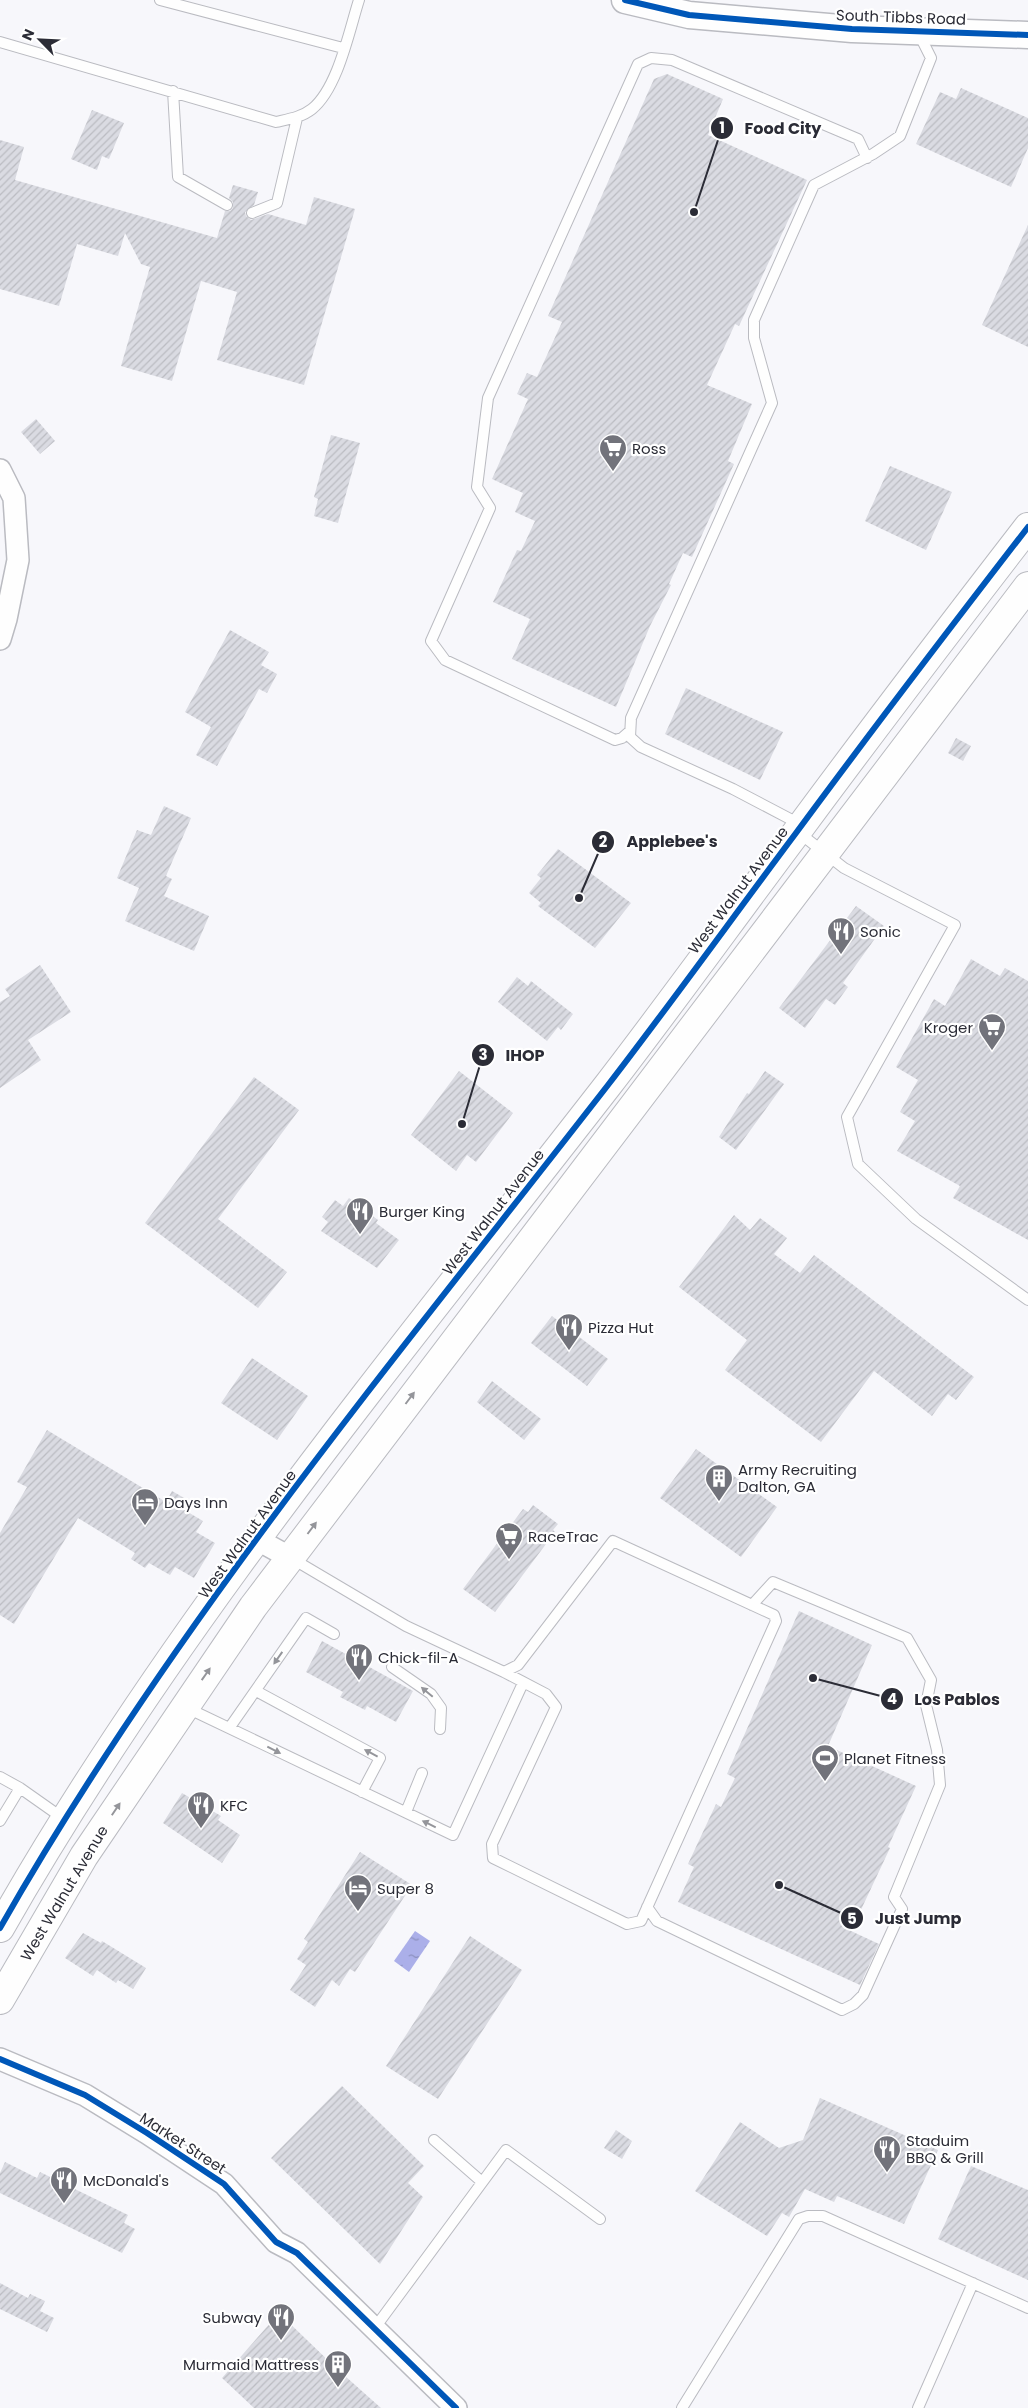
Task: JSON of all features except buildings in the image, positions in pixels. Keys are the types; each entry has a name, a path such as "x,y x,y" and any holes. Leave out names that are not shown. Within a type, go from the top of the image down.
{"main road":[{"name":"West Walnut Avenue","path":"0,1928 31,1873 160,1676 258,1540 482,1243 615,1076 800,827 1028,526"},
{"name":"West Walnut Avenue","path":"0,2000 84,1856 184,1706 289,1557 1028,586"}],"street":[{"name":"South Tibbs Road","path":"625,0 689,15 852,29 1028,34"},
{"path":"0,470 14,498 18,560 0,639"},
{"path":"258,1540 289,1557"},
{"name":"Market Street","path":"0,2058 85,2096 224,2184 276,2242 297,2253 456,2408"}],"lane":[{"path":"160,0 343,48"},
{"path":"0,42 276,122 297,118 312,109 326,92 359,0"},
{"path":"918,31 930,58 900,136 867,158 814,185 754,320 754,338 772,403 631,718 630,737 641,747 733,789 794,821 825,853 844,868 955,925 847,1117 858,1164 916,1219 1028,1300"},
{"path":"630,731 622,738 615,740 445,660 431,641 490,508 477,487 488,398 638,64 651,58 672,60 858,139 867,158"},
{"path":"173,91 178,176 227,205"},
{"path":"252,213 277,203 297,118"},
{"path":"289,1557 406,1626 546,1694 556,1708 492,1844 493,1858 628,1924 641,1921 776,1621 774,1615 613,1540 518,1665 504,1672"},
{"path":"647,1907 657,1921 842,2010 854,2004 863,1995 902,1909 894,1897 940,1785 937,1750 926,1705 931,1680 907,1638 773,1582 752,1605"},
{"path":"230,1727 306,1618 334,1634"},
{"path":"392,1667 431,1694 441,1708 440,1729"},
{"path":"184,1706 453,1835 522,1683"},
{"path":"256,1691 380,1758 362,1792"},
{"path":"406,1812 422,1773"},
{"path":"0,1777 20,1788 65,1821"},
{"path":"0,1821 20,1788"},
{"path":"434,2140 482,2182"},
{"path":"374,2329 506,2150 600,2218"},
{"path":"682,2408 800,2219 808,2216 823,2216 1028,2308"},
{"path":"918,2408 973,2284"}],"water":[{"path":"415,1931 430,1941 409,1972 394,1961"}],"cycle path":[{"path":"625,0 689,15 852,29 1028,35"},
{"path":"0,1928 67,1817 137,1708 289,1496 632,1054 853,756 1028,527"},
{"path":"0,2059 85,2095 224,2184 276,2242 297,2253 456,2408"}],"place":[{"name":"Food City","path":"694,212"},
{"name":"Ross","path":"613,472"},
{"name":"Applebee's","path":"579,898"},
{"name":"Sonic","path":"841,955"},
{"name":"Kroger","path":"992,1051"},
{"name":"IHOP","path":"462,1124"},
{"name":"Burger King","path":"360,1235"},
{"name":"Pizza Hut","path":"569,1351"},
{"name":"Army Recruiting Dalton, GA","path":"719,1502"},
{"name":"Days Inn","path":"145,1526"},
{"name":"RaceTrac","path":"509,1560"},
{"name":"Los Pablos","path":"813,1678"},
{"name":"Chick-fil-A","path":"359,1681"},
{"name":"Planet Fitness","path":"825,1782"},
{"name":"KFC","path":"201,1829"},
{"name":"Just Jump","path":"779,1885"},
{"name":"Super 8","path":"358,1912"},
{"name":"Staduim BBQ & Grill","path":"887,2173"},
{"name":"McDonald's","path":"64,2204"},
{"name":"Subway","path":"281,2341"},
{"name":"Murmaid Mattress","path":"338,2388"}]}
